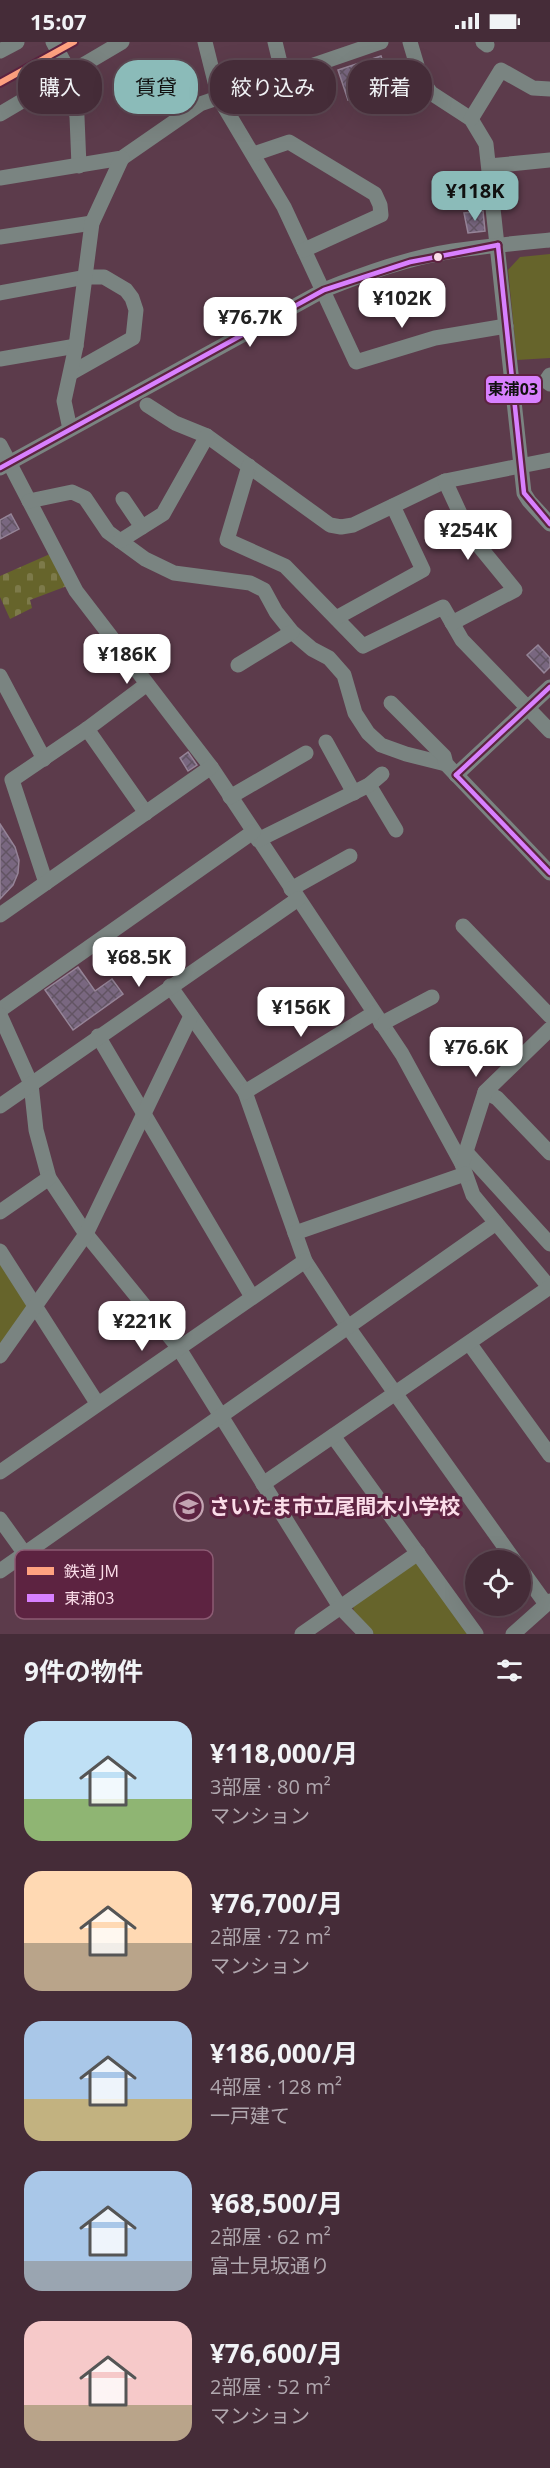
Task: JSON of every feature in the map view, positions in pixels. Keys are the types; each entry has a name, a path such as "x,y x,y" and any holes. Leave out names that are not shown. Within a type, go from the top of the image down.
{"street":[{"path":"0,51 17,42"},
{"path":"53,42 63,60"},
{"path":"87,60 122,42"},
{"path":"205,42 210,62"},
{"path":"275,42 279,60"},
{"path":"410,42 421,79 431,93 471,119 486,144 524,493 550,524"},
{"path":"315,60 338,49 373,43"},
{"path":"471,119 501,70 533,88 550,89"},
{"path":"0,178 122,158 200,104 210,101"},
{"path":"0,114 18,102"},
{"path":"76,114 79,166"},
{"path":"229,114 255,154 284,207 356,362 435,338 506,326"},
{"path":"255,154 289,142 375,194 381,215 304,250"},
{"path":"70,429 64,401 76,346 92,223 122,158"},
{"path":"489,166 550,159"},
{"path":"0,237 92,223"},
{"path":"5,465 324,290 359,275 423,257 498,245 550,240"},
{"path":"0,293 86,277 104,277 126,290 136,310 133,338 71,373"},
{"path":"0,359 76,346"},
{"path":"550,375 546,381 550,384"},
{"path":"147,405 175,423 207,436 330,525 341,527 353,525 445,482 550,460"},
{"path":"120,541 163,514 207,436"},
{"path":"0,445 5,465 29,501 76,591 211,767 402,1054 464,1163 473,1195 550,1287 262,1484"},
{"path":"249,466 227,540 285,566 363,646 443,608 462,640 550,731"},
{"path":"445,482 470,535 516,590 452,623"},
{"path":"29,501 72,492 85,498 108,532 145,559 174,573 233,579 250,583 264,590 276,612 292,632 312,649 329,658 344,675 355,713 374,739 381,745 451,769"},
{"path":"123,499 142,527"},
{"path":"336,618 423,570 393,506"},
{"path":"238,665 292,632"},
{"path":"0,676 44,759"},
{"path":"46,883 12,780 87,729 147,684"},
{"path":"451,769 528,708 550,687"},
{"path":"392,703 444,756 451,769 550,873"},
{"path":"87,729 146,813"},
{"path":"326,742 354,793"},
{"path":"230,797 306,753"},
{"path":"0,915 211,767"},
{"path":"0,1010 255,836 354,793 369,785 382,774"},
{"path":"369,785 396,830"},
{"path":"0,1106 350,856"},
{"path":"463,926 550,1016"},
{"path":"170,986 245,1092 305,1261 348,1327 507,1550"},
{"path":"245,1092 377,1018 432,998"},
{"path":"0,1015 31,1083 36,1130 49,1178 86,1234 178,1347 340,1607 366,1634"},
{"path":"0,1356 86,1234 145,1116 191,1016"},
{"path":"464,1163 485,1092 550,1029"},
{"path":"98,1036 252,1297"},
{"path":"485,1092 497,1098 550,1153"},
{"path":"464,1163 547,1233"},
{"path":"295,1233 464,1163"},
{"path":"0,1212 49,1178"},
{"path":"31,1550 496,1223"},
{"path":"0,1251 97,1403"},
{"path":"0,1472 305,1261"},
{"path":"468,1343 550,1455"},
{"path":"333,1436 476,1634"},
{"path":"0,1519 22,1550"},
{"path":"302,1634 418,1553"},
{"path":"0,1571 15,1561"},
{"path":"513,1634 548,1602 531,1582"}],"green space":[{"path":"550,254 550,358 517,360 508,270 520,257"},
{"path":"50,554 67,586 30,600 32,608 10,619 0,597 0,576"},
{"path":"0,1261 28,1305 0,1347"},
{"path":"412,1563 419,1563 471,1634 374,1634 354,1612 353,1606"}],"building":[{"path":"381,56 382,60 369,60"},
{"path":"348,67 348,100 338,70"},
{"path":"483,211 485,231 468,233 464,213"},
{"path":"11,514 19,529 0,539 0,520"},
{"path":"538,645 550,658 550,667 544,673 527,655"},
{"path":"188,752 197,765 188,771 180,758"},
{"path":"0,824 15,847 19,860 18,873 13,885 0,899"},
{"path":"78,967 95,991 112,979 123,994 73,1030 45,990"}],"rail line":[{"name":"JM","path":"0,83 74,42"}],"transit line":[{"name":"東浦03","path":"498,245 524,493 550,524"},
{"name":"東浦03","path":"0,468 324,290 410,262 498,245"},
{"name":"東浦03","path":"456,775 550,687"},
{"name":"東浦03","path":"456,775 550,873"}],"place":[{"name":"さいたま市立尾間木小学校","path":"188,1506"}]}
